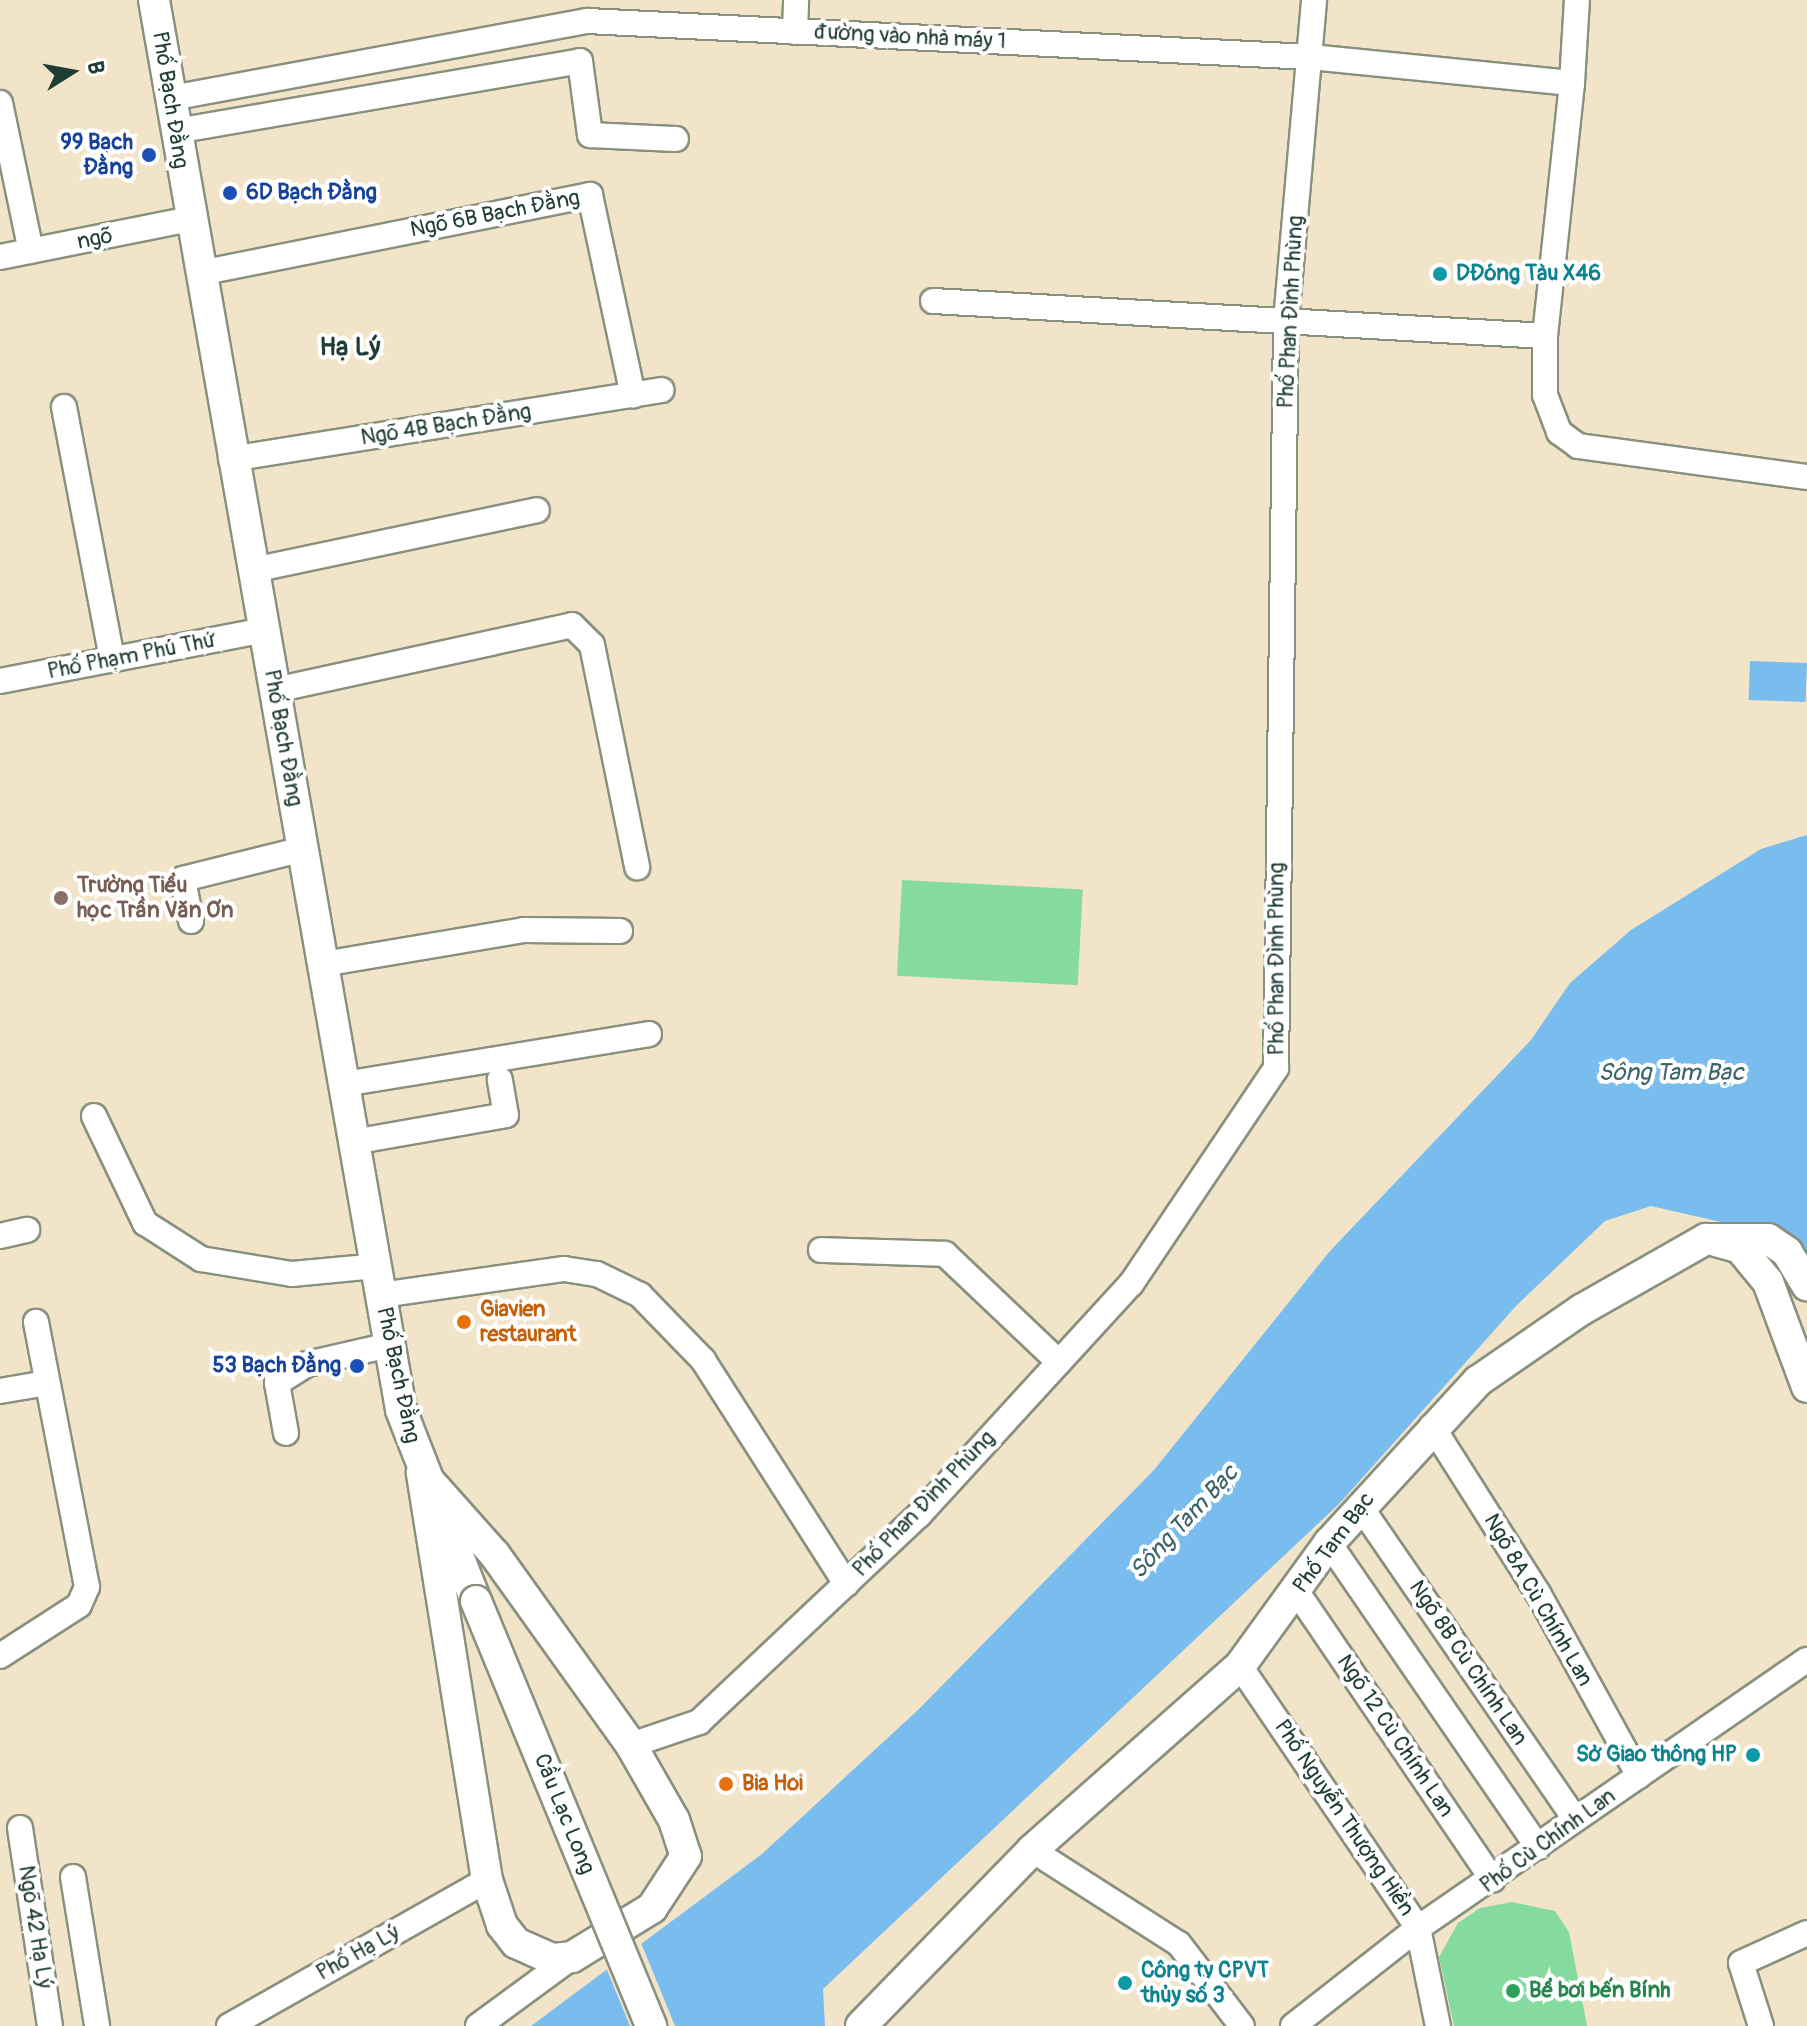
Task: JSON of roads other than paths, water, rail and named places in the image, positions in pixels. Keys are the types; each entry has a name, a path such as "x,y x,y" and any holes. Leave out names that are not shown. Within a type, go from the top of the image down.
{"main road":[{"name":"Phố Bạch Đằng","path":"154,0 231,459 275,690 389,1345 422,1473 487,1880 502,1925 516,1943 552,1959 572,1957 652,1908 686,1856 674,1820 631,1745 495,1555 422,1473"},
{"path":"1706,1239 1768,1239 1787,1252 1807,1285"},
{"path":"1706,1239 1754,1260 1807,1387"},
{"name":"Phố Tam Bạc","path":"861,2026 1032,1850 1240,1666 1297,1592 1329,1543 1432,1426 1478,1381 1581,1310 1706,1239"},
{"name":"Phố Bạch Đằng","path":"422,1473 476,1601"},
{"name":"Cầu Lạc Long","path":"476,1601 651,2026"}],"street":[{"path":"795,32 796,0"},
{"name":"Phố Phan Đình Phùng","path":"631,1745 699,1722 846,1584 1059,1362 1131,1284 1276,1068 1286,321 1314,0"},
{"path":"1577,0 1572,83 1545,336 1545,395 1559,432 1578,446 1807,477"},
{"name":"đường vào nhà máy 1","path":"171,98 587,21 1310,57 1572,83"},
{"path":"176,131 580,61 590,135 676,139"},
{"path":"0,103 31,251"},
{"name":"Ngõ 6B Bạch Đằng","path":"200,273 590,195 633,395"},
{"name":"ngõ","path":"0,257 190,219"},
{"path":"933,301 1545,336"},
{"name":"Ngõ 4B Bạch Đằng","path":"231,459 662,390"},
{"path":"64,407 112,659"},
{"path":"253,570 537,510"},
{"path":"275,690 572,625 592,645 637,867"},
{"name":"Phố Phạm Phú Thứ","path":"0,681 264,630"},
{"path":"191,921 183,879 303,849"},
{"path":"323,964 524,930 620,931"},
{"path":"344,1084 649,1034"},
{"path":"353,1142 506,1115 500,1080"},
{"path":"94,1116 145,1223 201,1259 292,1274 378,1281 564,1269 597,1274 640,1295 703,1360 846,1584"},
{"path":"0,1236 27,1230"},
{"path":"821,1250 945,1254 1059,1362"},
{"path":"0,1656 79,1605 87,1587 36,1322"},
{"path":"286,1433 277,1383 307,1364 389,1345"},
{"path":"0,1391 47,1383"},
{"name":"Ngõ 8A Cù Chính Lan","path":"1432,1426 1538,1593 1639,1776"},
{"name":"Ngõ 8B Cù Chính Lan","path":"1360,1506 1575,1819"},
{"path":"1329,1543 1538,1847"},
{"name":"Ngõ 12 Cù Chính Lan","path":"1297,1592 1493,1880"},
{"name":"Phố Cù Chính Lan","path":"1293,2026 1418,1928 1493,1880 1575,1819 1807,1660"},
{"name":"Phố Nguyễn Thượng Hiền","path":"1240,1666 1418,1928 1438,2026"},
{"name":"Ngõ 42 Hạ Lý","path":"20,1828 50,2026"},
{"path":"1032,1850 1179,1944 1242,2026"},
{"path":"73,1877 97,2026"},
{"name":"Phố Hạ Lý","path":"229,2026 487,1880"},
{"path":"1761,2026 1741,1963 1807,1933"},
{"path":"478,2026 572,1957"}],"water":[{"path":"1750,661 1807,663 1806,702 1749,700"},
{"name":"Sông Tam Bạc","path":"1807,835 1807,1253 1778,1235 1651,1206 1605,1221 1516,1306 1339,1504 823,1989 825,2026 531,2026 762,1854 919,1709 1154,1470 1330,1251 1531,1040 1570,983 1631,930 1761,849"}],"place":[{"name":"99 Bạch Đằng","path":"149,155"},
{"name":"6D Bạch Đằng","path":"230,193"},
{"name":"DĐóng Tàu X46","path":"1440,274"},
{"name":"Trường Tiểu học Trần Văn Ơn","path":"61,898"},
{"name":"Giavien restaurant","path":"464,1322"},
{"name":"53 Bạch Đằng","path":"357,1366"},
{"name":"Sở Giao thông HP","path":"1753,1755"},
{"name":"Bia Hoi","path":"726,1784"},
{"name":"Công ty CPVT thủy số 3","path":"1125,1983"},
{"name":"Bể bơi bến Bính","path":"1513,1991"}],"district":[{"name":"Hạ Lý","path":"350,348"}]}
